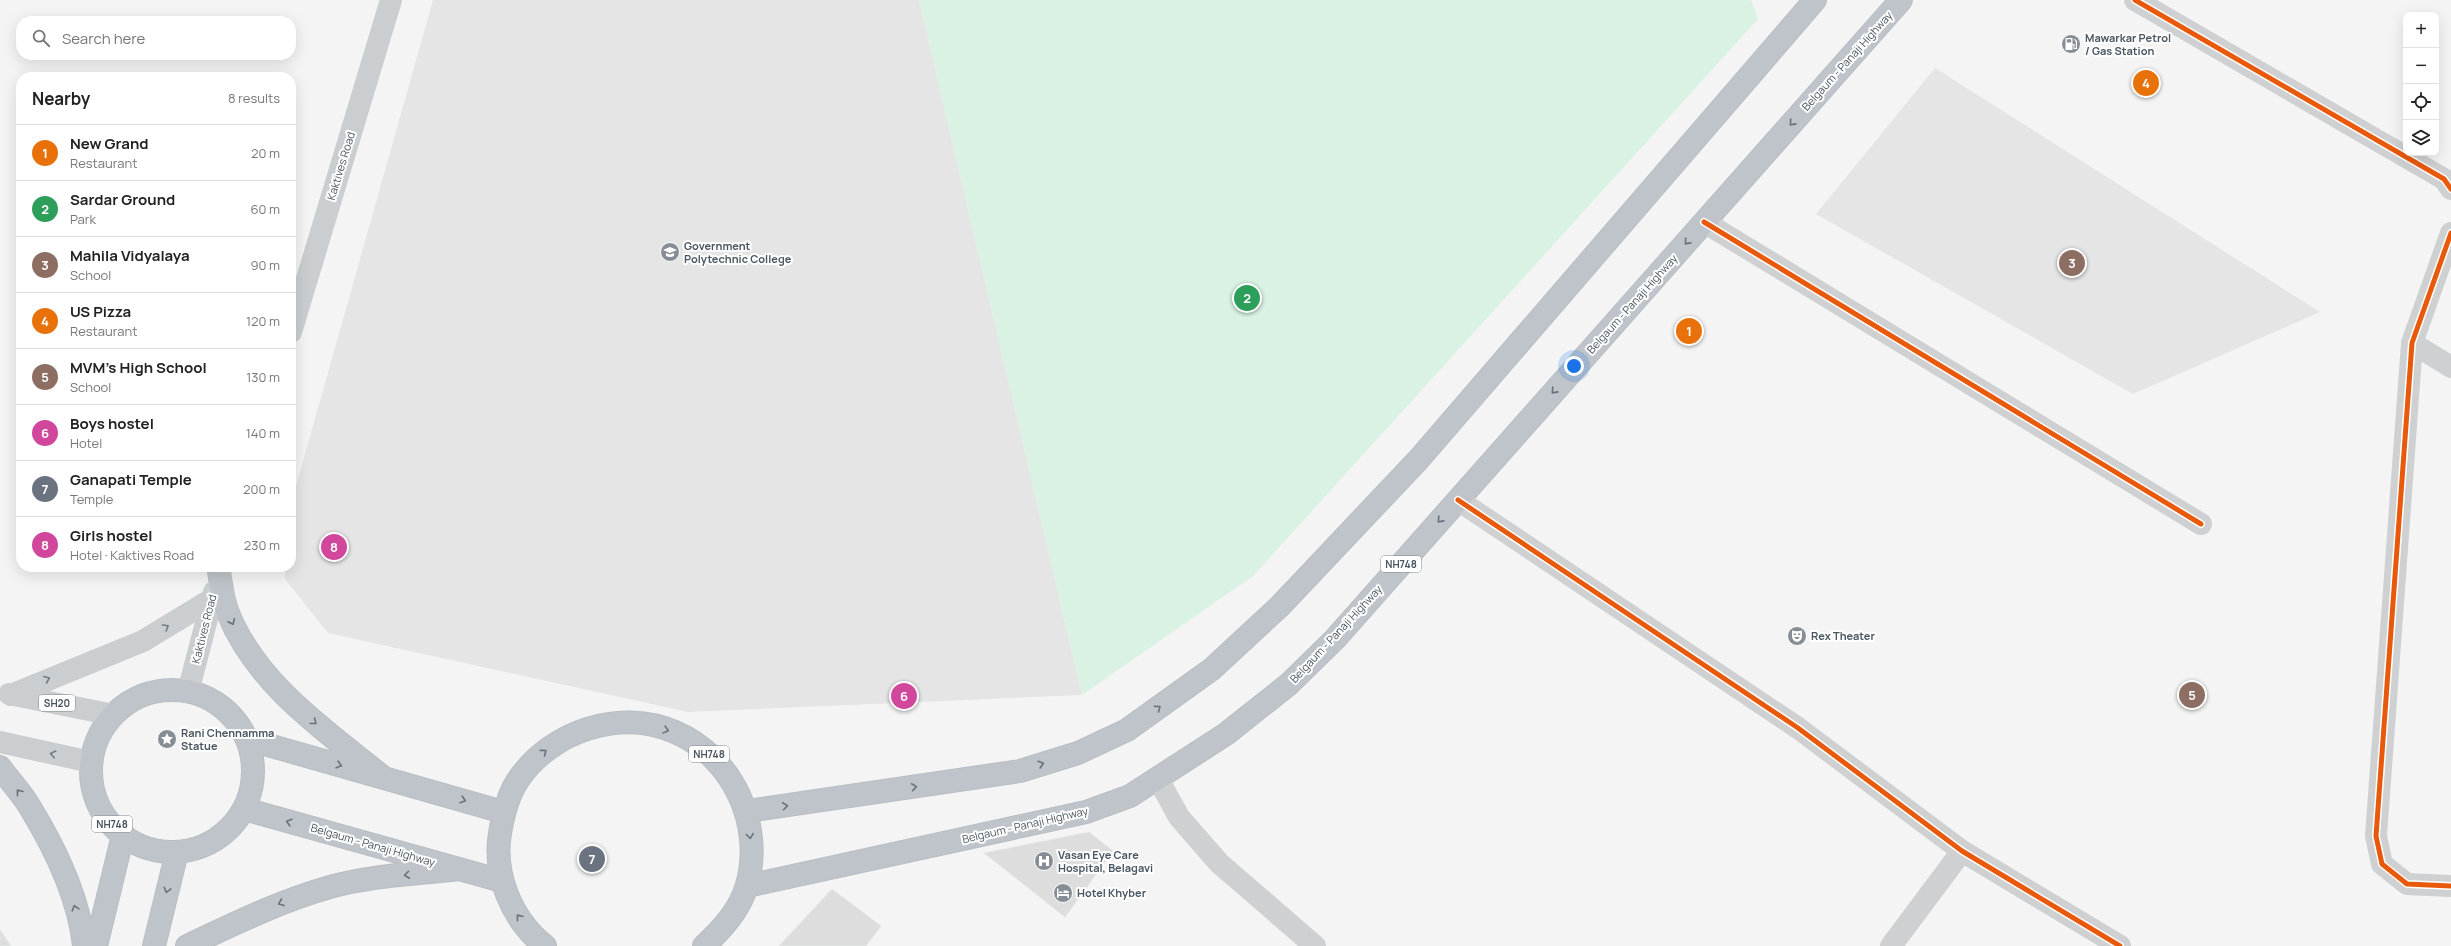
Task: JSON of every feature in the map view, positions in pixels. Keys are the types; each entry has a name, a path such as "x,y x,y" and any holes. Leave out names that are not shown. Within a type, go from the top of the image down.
{"highway":[{"path":"746,812 1027,768 1078,753 1127,730 1212,669 1280,606 1419,459 1815,0"},
{"name":"Belgaum - Panaji Highway","path":"746,886 1086,812 1130,796 1226,734 1289,684 1335,639 1901,0"},
{"path":"220,572 227,612 241,641 268,675 297,709 384,778"},
{"name":"NH748","path":"161,691 188,692 213,700 233,717 247,739 253,768 252,786 244,809 228,831 204,846 177,852 149,848 123,836 109,821 98,803 92,783 91,762 98,737 114,715 135,698 161,691"},
{"name":"NH748","path":"546,946 515,913 502,881 498,846 503,812 518,780 540,754 570,734 603,724 640,723 675,732 706,751 731,778 746,812 752,849 746,886 728,923 704,946"},
{"path":"247,739 503,812"},
{"path":"0,767 27,803 70,888 82,932 84,946"},
{"name":"Belgaum - Panaji Highway","path":"244,809 502,881"},
{"name":"NH748","path":"96,946 123,836"},
{"path":"154,946 177,852"},
{"path":"187,946 290,899 331,886 460,869"}],"main road":[{"name":"Kaktives Road","path":"296,315 391,0"},
{"name":"Kaktives Road","path":"188,692 218,572"},
{"path":"6,693 143,641 212,599"},
{"name":"SH20","path":"6,693 114,715"},
{"path":"0,742 91,762"}],"street":[{"path":"2135,0 2444,179 2451,189"},
{"path":"1704,222 2201,524"},
{"path":"2451,233 2412,343 2376,836 2382,864 2407,884 2451,886"},
{"path":"2412,343 2451,367"},
{"path":"1458,500 1798,728 1962,851 2120,946"},
{"path":"1158,779 1179,817 1219,863 1315,946"},
{"path":"1891,946 1962,851"}],"shaded area":[{"name":"Government Polytechnic College","path":"433,0 919,0 1082,695 688,712 328,633 285,579 285,572 296,572 296,486"},
{"path":"1935,68 2320,312 2133,394 1816,214"}],"green space":[{"path":"919,0 1751,0 1758,19 1253,576 1082,695"}],"building":[{"path":"1089,832 1113,851 1065,917 984,853"},
{"path":"832,889 881,926 866,946 779,946"},
{"path":"0,930 11,946 0,946"}],"cycle path":[{"path":"2135,0 2444,179 2451,189"},
{"path":"1704,222 2201,524"},
{"path":"2451,233 2412,343 2376,836 2382,864 2407,884 2451,886"},
{"path":"1458,500 1798,728 1962,851 2120,946"}],"place":[{"name":"Mawarkar Petrol / Gas Station","path":"2071,44"},
{"name":"US Pizza","path":"2146,83"},
{"name":"Government Polytechnic College","path":"670,252"},
{"name":"Mahila Vidyalaya","path":"2072,263"},
{"name":"Sardar Ground","path":"1247,298"},
{"name":"New Grand","path":"1689,331"},
{"name":"Girls hostel","path":"334,547"},
{"name":"Rex Theater","path":"1797,636"},
{"name":"MVM's High School","path":"2192,695"},
{"name":"Boys hostel","path":"904,696"},
{"name":"Rani Chennamma Statue","path":"167,739"},
{"name":"Ganapati Temple","path":"592,859"},
{"name":"Vasan Eye Care Hospital, Belagavi","path":"1044,861"},
{"name":"Hotel Khyber","path":"1063,893"}]}
